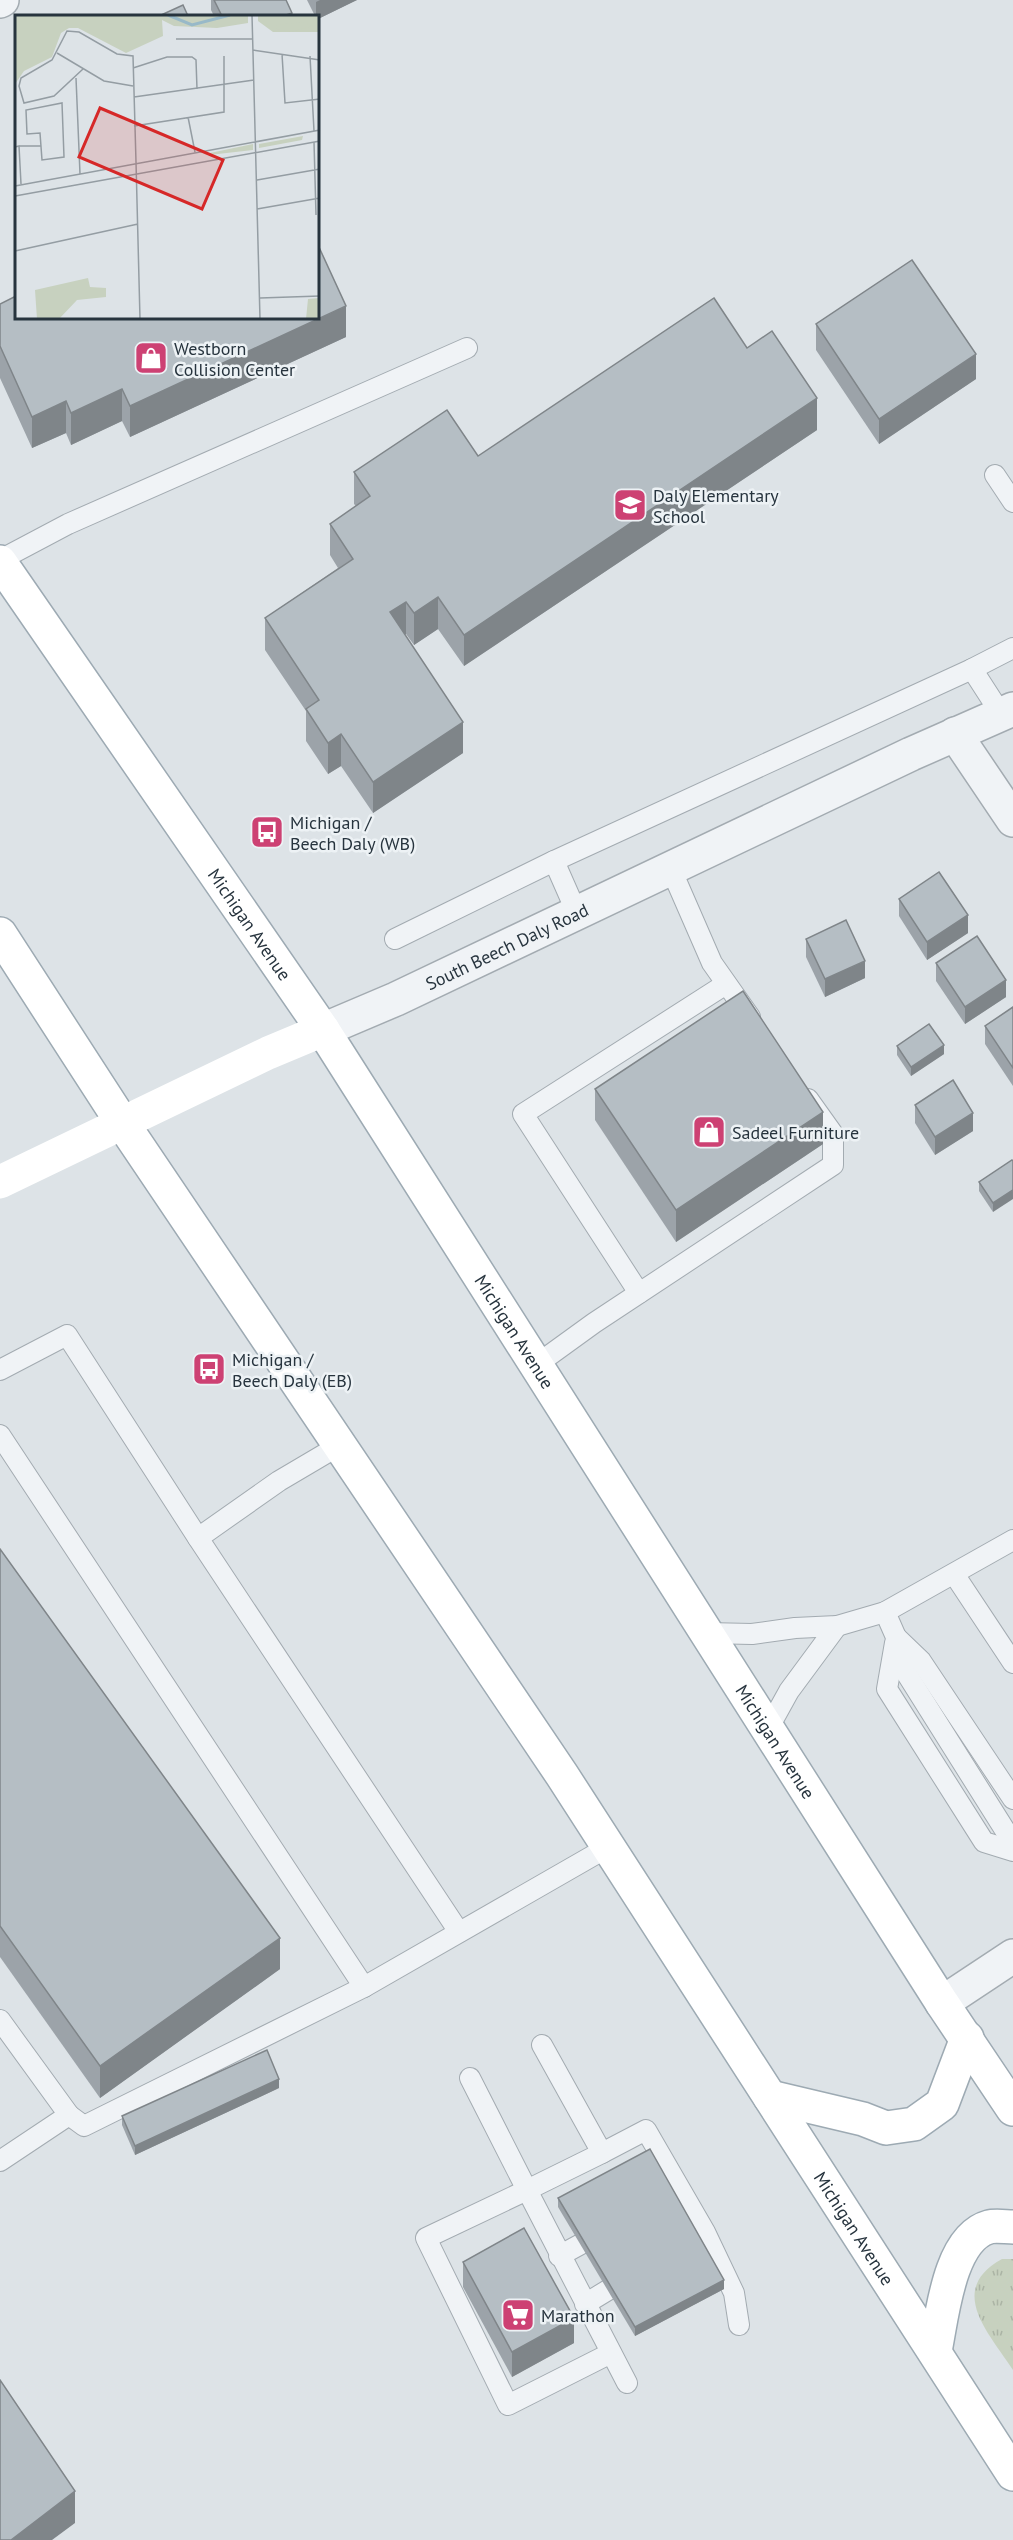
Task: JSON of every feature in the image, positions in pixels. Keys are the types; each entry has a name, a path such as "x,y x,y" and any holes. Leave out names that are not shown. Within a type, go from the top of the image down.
{"main road":[{"name":"Michigan Avenue","path":"0,561 323,1030 942,2003 1013,2109"},
{"name":"Michigan Avenue","path":"4,949 609,1847 1013,2474"},
{"name":"South Beech Daly Road","path":"0,1182 268,1053 323,1030"},
{"path":"770,2097 863,2119 886,2128 914,2124 942,2104 967,2038"},
{"path":"935,2351 952,2270 967,2243 989,2227 1013,2227"}],"street":[{"name":"South Beech Daly Road","path":"323,1030 396,999 576,911 671,869 1007,711"},
{"path":"955,734 1013,820"},
{"path":"942,2003 1013,1956"}],"lane":[{"path":"0,561 68,524 467,348"},
{"path":"995,475 1013,502"},
{"path":"395,939 554,861 1013,648"},
{"path":"972,669 1007,711"},
{"path":"554,861 576,911"},
{"path":"671,869 712,963 760,1031"},
{"path":"639,1293 524,1114 726,984"},
{"path":"536,1365 639,1293 833,1165 833,1134 800,1087"},
{"path":"0,1370 67,1335 198,1538 459,1932"},
{"path":"0,1436 364,1987"},
{"path":"198,1538 279,1481 340,1445"},
{"path":"707,1633 752,1634 795,1628 837,1626 885,1612 1013,1540"},
{"path":"954,1574 1013,1663"},
{"path":"885,1612 896,1637 903,1668 1013,1843"},
{"path":"768,1729 789,1691 837,1626"},
{"path":"896,1637 921,1661 1013,1799"},
{"path":"896,1637 887,1689 984,1842 1013,1851"},
{"path":"0,2020 69,2115 84,2126 364,1987 609,1847"},
{"path":"542,2045 602,2153"},
{"path":"470,2078 559,2256 627,2383"},
{"path":"0,2161 69,2115"},
{"path":"611,2353 508,2405 426,2238 646,2130 674,2190 734,2293 739,2325"},
{"path":"559,2256 581,2244"},
{"path":"585,2304 608,2290"}],"green space":[{"path":"1002,2259 1013,2259 1013,2370 984,2327 975,2298 977,2284 985,2271"}],"building":[{"path":"214,0 286,0 292,13 286,15 222,15"},
{"path":"183,5 188,15 161,15"},
{"name":"Westborn Collision Center","path":"320,249 346,306 320,318"},
{"path":"912,260 976,354 879,419 816,324"},
{"name":"Westborn Collision Center","path":"15,296 15,320 316,320 130,406 122,389 71,413 66,401 32,417 0,346 0,304"},
{"path":"714,298 747,348 772,331 817,398 464,635 438,597 414,613 406,602 390,612 463,722 373,782 341,734 328,743 306,709 319,700 265,618 353,559 330,524 370,496 354,472 447,410 478,456"},
{"path":"939,872 968,915 927,942 899,899"},
{"path":"846,920 865,961 825,979 806,939"},
{"path":"977,936 1006,980 965,1007 936,963"},
{"name":"Sadeel Furniture","path":"743,991 823,1112 676,1210 595,1089"},
{"path":"1013,1007 1013,1068 985,1026"},
{"path":"929,1024 944,1045 911,1067 897,1046"},
{"path":"953,1080 973,1113 935,1137 915,1105"},
{"path":"1012,1160 1013,1190 993,1203 979,1182"},
{"path":"0,1549 280,1938 100,2066 0,1926"},
{"path":"267,2050 279,2079 135,2146 122,2116"},
{"path":"650,2149 724,2280 635,2327 558,2198"},
{"name":"Marathon","path":"524,2228 574,2318 512,2352 463,2262"},
{"path":"0,2380 75,2491 11,2540 0,2540"}],"place":[{"name":"Westborn Collision Center","path":"151,358"},
{"name":"Daly Elementary School","path":"630,505"},
{"name":"Michigan / Beech Daly (WB)","path":"267,832"},
{"name":"Sadeel Furniture","path":"709,1132"},
{"name":"Michigan / Beech Daly (EB)","path":"209,1369"},
{"name":"Marathon","path":"518,2315"}]}
